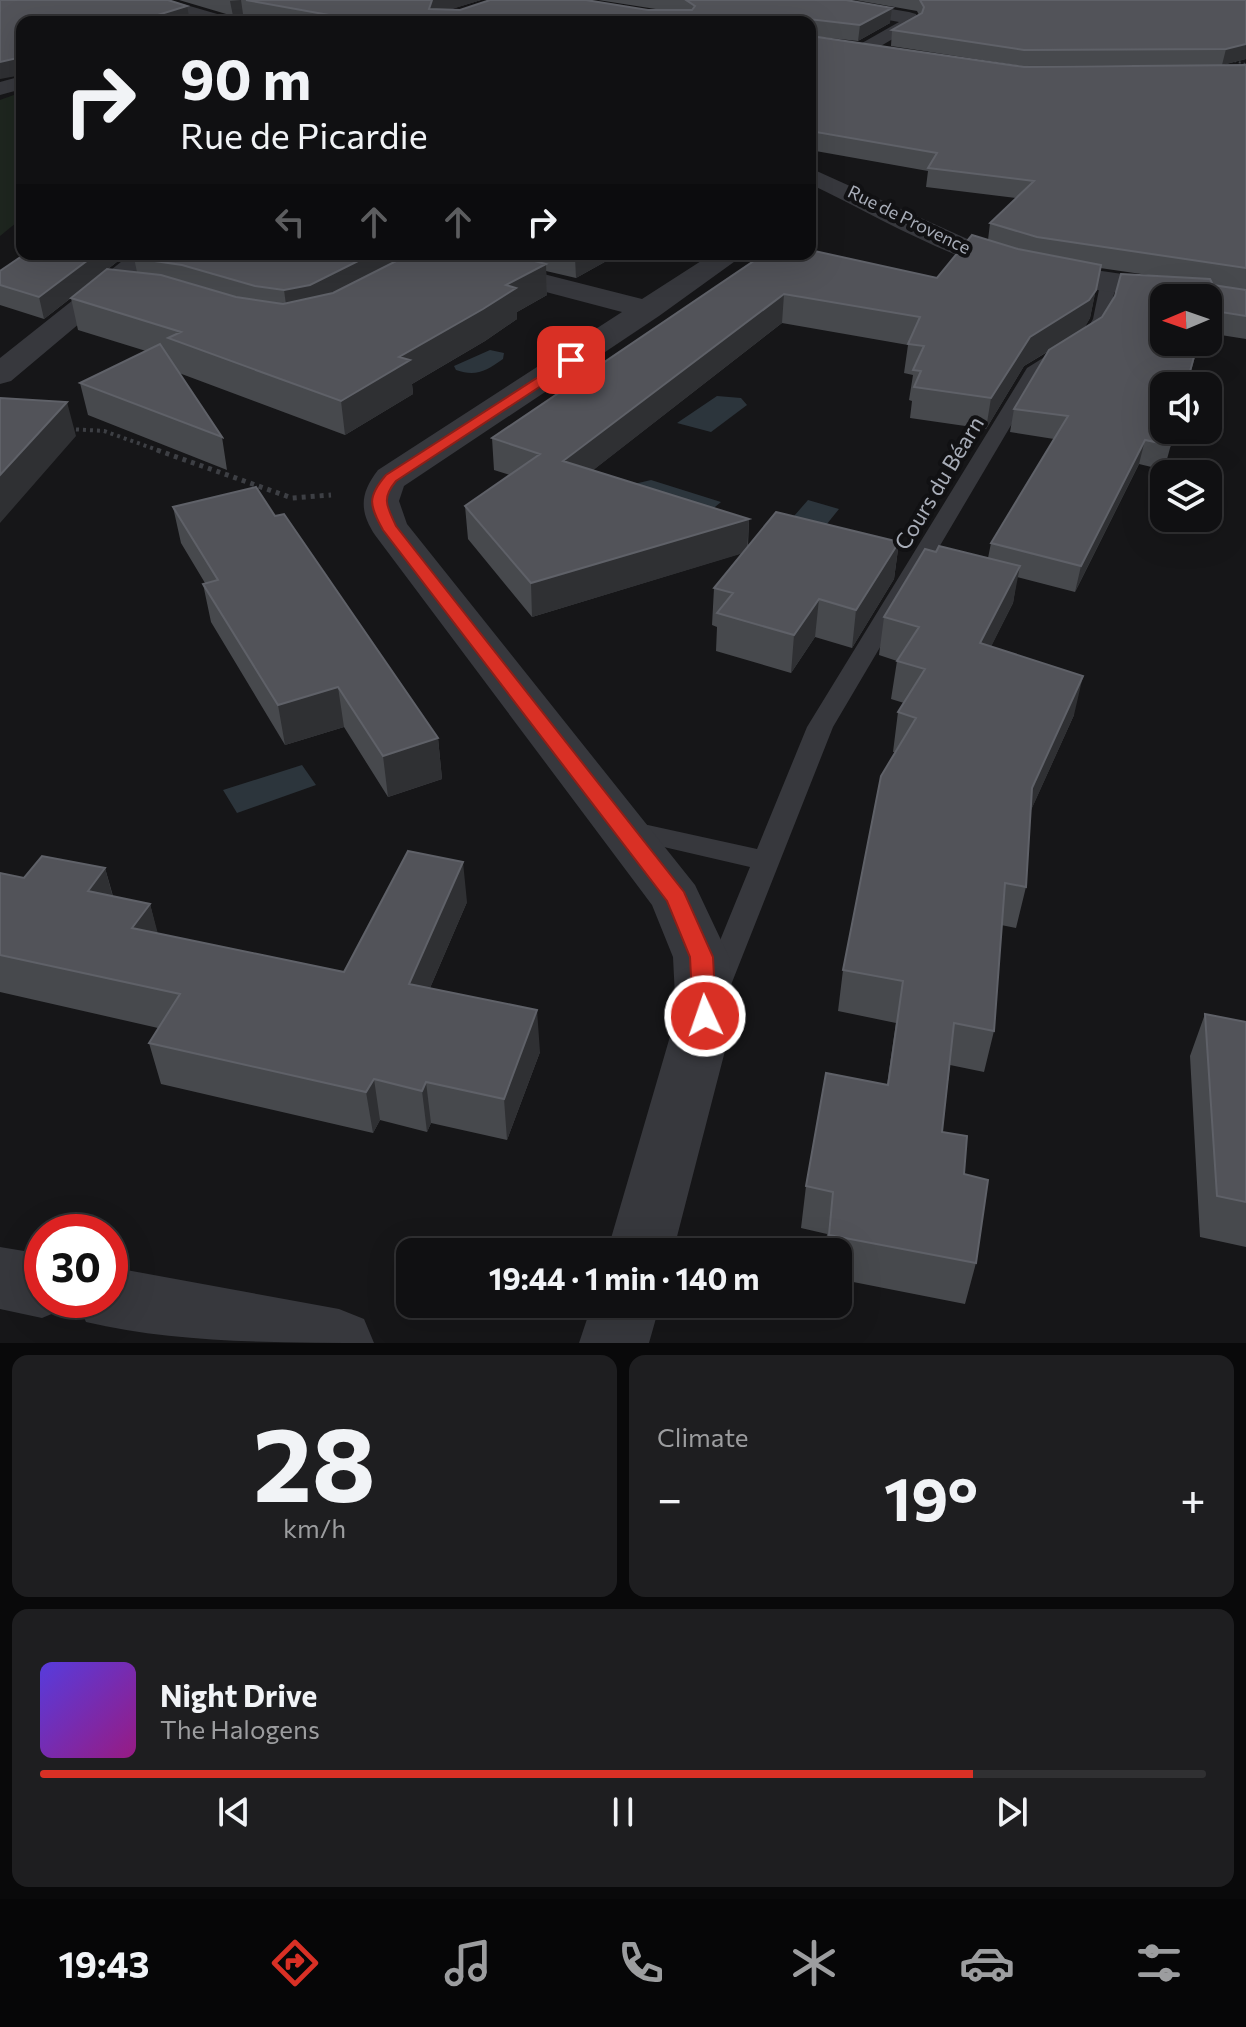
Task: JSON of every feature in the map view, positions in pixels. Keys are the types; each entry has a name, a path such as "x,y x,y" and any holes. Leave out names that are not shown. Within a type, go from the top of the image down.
{"street":[{"path":"150,0 209,15"},
{"path":"807,0 909,18 911,23 862,51"},
{"path":"836,47 891,56"},
{"name":"Rue de Provence","path":"816,177 995,260 1029,269 1246,301"},
{"path":"816,199 843,188"},
{"path":"0,374 141,260"},
{"path":"461,260 648,310"},
{"path":"644,1238 705,1016 701,957 676,898 389,527 379,505 380,491 391,478 722,260"},
{"path":"107,288 139,291"},
{"path":"0,1278 24,1283"},
{"path":"128,1302 339,1343"},
{"path":"614,1343 622,1318"}],"lane":[{"name":"Cours du Béarn","path":"705,1016 820,727 1036,368 1092,334 1101,319 1109,280"},
{"path":"623,828 767,861"}],"path":[{"path":"1217,57 1246,64"},
{"path":"59,428 104,431 292,498 380,491"}],"shaded area":[{"path":"16,94 16,223 0,236 0,100"},
{"path":"490,350 504,353 503,359 481,372 456,370 454,366"},
{"path":"717,396 741,398 747,405 711,432 677,423"},
{"path":"651,480 721,502 698,521 630,485"},
{"path":"808,500 839,509 814,540 781,531"},
{"path":"302,765 316,785 237,813 223,790"}],"building":[{"path":"0,0 168,0 187,6 154,16 16,16 16,58 0,62"},
{"path":"246,0 432,0 429,9 460,10 490,0 586,0 648,10 692,10 695,6 686,0 846,0 892,8 860,25 816,20 816,16 335,16"},
{"path":"920,0 1246,0 1246,44 1226,49 1024,50 892,30 922,13 924,7"},
{"path":"816,37 1024,67 1246,65 1246,268 1037,237 990,223 1034,181 928,168 937,153 816,132"},
{"path":"972,235 1018,249 1101,265 1096,290 1089,300 1030,337 991,398 914,387 921,371 913,370 924,346 908,344 920,317 784,294 563,461 749,519 531,583 465,506 540,454 492,438 755,260 816,260 816,251 937,278"},
{"path":"16,260 88,260 39,297 0,285 0,271"},
{"path":"148,260 360,260 310,285 284,290 255,286 182,265"},
{"path":"398,260 531,260 546,264 506,285 516,288 399,357 410,360 341,401 168,338 181,332 71,298 107,269 161,275 236,297 283,304 333,293"},
{"path":"1121,274 1210,279 1212,284 1150,284 1150,356 1194,356 1190,372 1150,372 1150,441 1145,440 1081,566 991,543 1068,416 1014,409 1049,350 1102,317 1115,296"},
{"path":"1222,286 1246,290 1246,316 1222,312"},
{"path":"160,344 222,437 80,383"},
{"path":"0,398 67,402 0,475"},
{"path":"256,487 275,516 284,514 438,738 383,756 338,687 278,705 203,584 218,580 173,507"},
{"path":"776,512 899,542 856,610 819,599 794,635 717,613 733,593 714,588"},
{"path":"939,546 1020,566 980,643 1083,676 1032,788 1026,887 1005,883 994,1031 954,1023 942,1132 967,1136 964,1174 988,1180 976,1263 829,1235 833,1192 806,1186 826,1073 888,1085 903,981 843,970 881,776 916,718 898,712 925,669 897,661 919,627 884,617 925,549 936,552"},
{"path":"408,851 463,862 409,984 537,1010 504,1099 426,1082 422,1091 374,1079 366,1092 149,1043 180,994 0,955 0,873 24,878 42,856 105,868 88,891 150,904 132,928 344,972"},
{"path":"1205,1014 1246,1022 1246,1202 1217,1196"}],"route":[{"path":"571,360 391,478 380,491 379,505 389,527 676,898 701,957 705,1016"}]}
